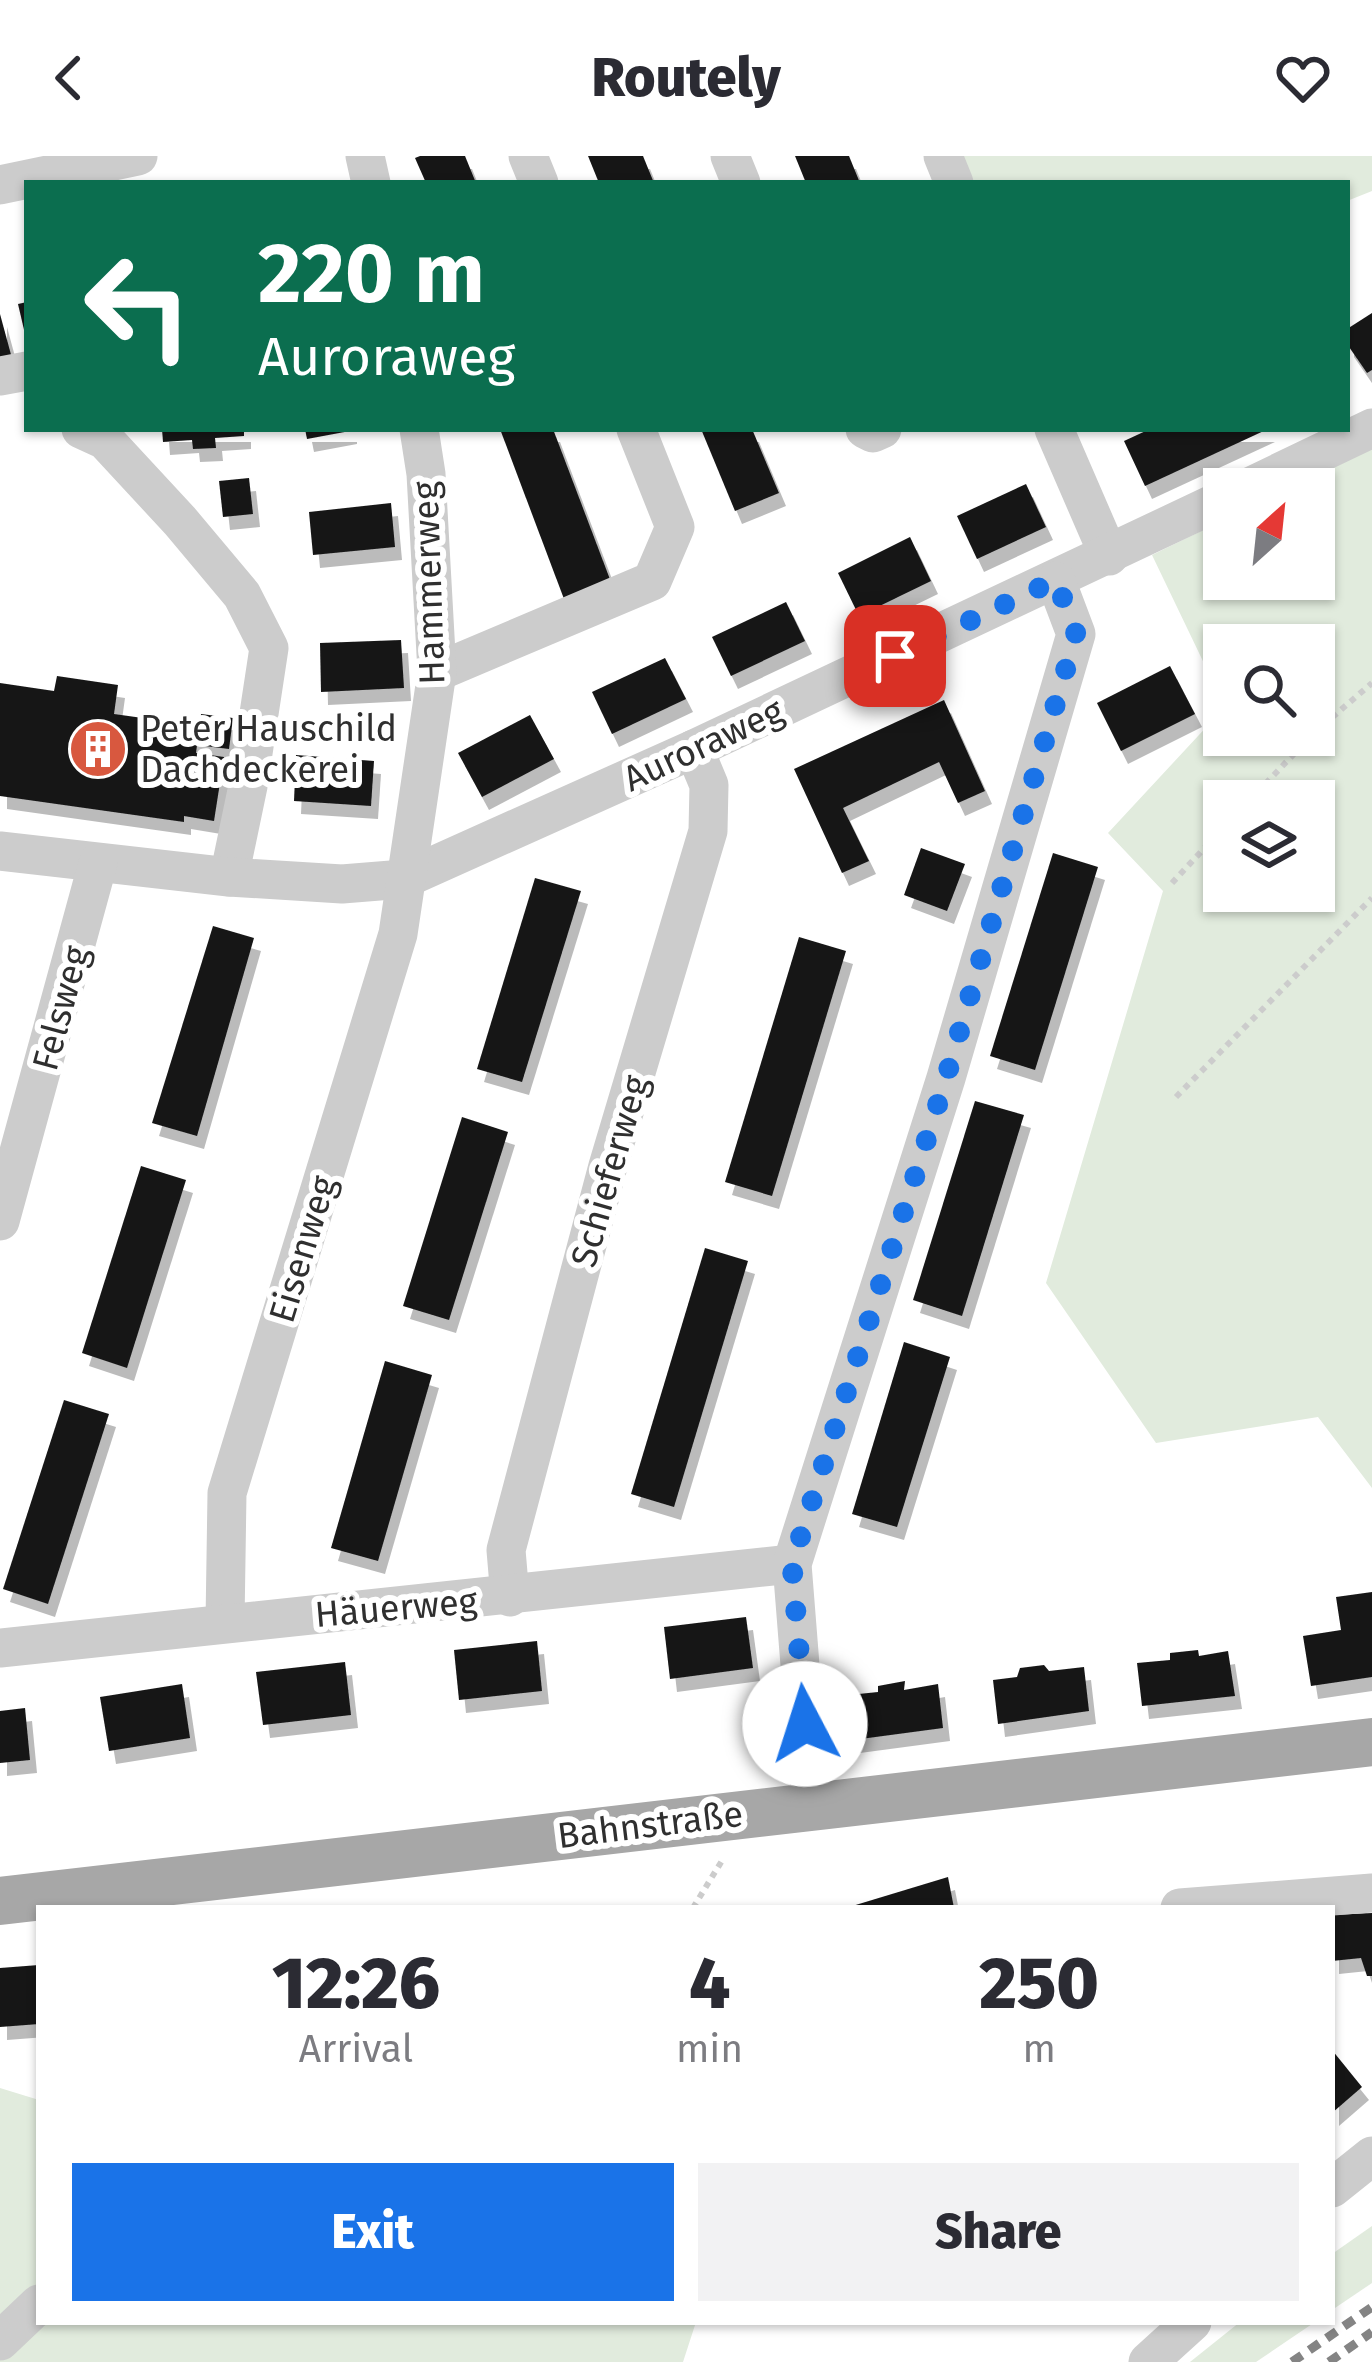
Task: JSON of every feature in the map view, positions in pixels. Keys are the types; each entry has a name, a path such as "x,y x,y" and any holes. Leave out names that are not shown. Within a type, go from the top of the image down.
{"main road":[{"name":"Bahnstraße","path":"0,1901 1372,1742"}],"street":[{"path":"0,185 112,159"},
{"path":"1289,468 1372,428"},
{"path":"88,432 105,440 242,595 269,648 229,878"},
{"name":"Hammerweg","path":"404,879 437,672 426,474 419,432"},
{"path":"437,672 652,580 675,527 637,432"},
{"path":"1055,432 1109,556"},
{"name":"Auroraweg","path":"0,851 229,878 342,884 404,879 694,749 1203,509"},
{"path":"812,1804 792,1564 946,1078 1076,634 1056,580"},
{"name":"Schieferweg","path":"510,1597 506,1550 608,1166 708,831 709,785 694,749"},
{"name":"Felsweg","path":"0,1221 98,862"},
{"name":"Eisenweg","path":"225,1623 227,1493 398,934 404,879"},
{"name":"Häuerweg","path":"0,1648 792,1564"},
{"path":"1221,1905 1372,1894"},
{"path":"1335,2186 1372,2156"},
{"path":"0,2341 36,2307"},
{"path":"1148,2362 1189,2325"}],"path":[{"path":"1335,715 1372,683"},
{"path":"1269,780 1292,756"},
{"path":"1172,883 1203,850"},
{"path":"1176,1097 1372,898"}],"green space":[{"path":"958,156 1372,156 1372,191 1350,200 1350,180 968,180"},
{"path":"1372,447 1372,1488 1318,1417 1156,1443 1046,1283 1163,891 1108,833 1203,731 1203,756 1335,756 1335,624 1203,624 1203,661 1152,555 1203,530 1203,600 1335,600 1335,468 1330,468"},
{"path":"0,2088 36,2099 36,2325 695,2325 683,2362 0,2362"},
{"path":"1372,2226 1372,2283 1335,2308 1335,2252"},
{"path":"1236,2325 1311,2325 1256,2362 1190,2362"}],"building":[{"path":"465,156 475,180 425,180 415,158"},
{"path":"588,156 643,156 653,180 598,180"},
{"path":"795,156 849,156 859,180 805,180"},
{"path":"1372,313 1372,370 1367,373 1350,348 1350,327"},
{"path":"0,314 13,362 0,365"},
{"path":"162,432 244,432 244,436 215,438 216,448 193,449 192,440 163,442"},
{"path":"306,432 345,432 307,439"},
{"path":"501,432 554,432 611,582 564,599"},
{"path":"702,432 753,432 779,493 735,511"},
{"path":"1144,432 1262,432 1145,486 1124,441"},
{"path":"249,478 253,514 223,517 219,481"},
{"path":"1026,484 1046,527 977,559 957,516"},
{"path":"391,503 395,547 313,555 309,512"},
{"path":"910,537 931,581 859,616 838,573"},
{"path":"786,602 805,641 731,676 712,637"},
{"path":"401,640 404,688 321,692 320,643"},
{"path":"665,658 686,699 612,734 592,692"},
{"path":"1170,666 1195,714 1121,751 1097,703"},
{"name":"Peter Hauschild Dachdeckerei","path":"57,676 118,685 114,714 200,726 201,714 233,718 229,749 197,745 196,753 224,757 214,821 184,816 184,822 0,796 0,683 54,691"},
{"path":"944,700 985,791 958,803 939,762 843,808 869,861 842,873 794,769"},
{"path":"530,715 554,759 482,797 458,753"},
{"path":"296,755 374,761 371,806 294,801"},
{"path":"921,848 965,864 947,911 904,895"},
{"path":"1053,853 1098,867 1035,1070 990,1056"},
{"path":"535,878 581,891 522,1082 477,1069"},
{"path":"213,926 254,938 197,1136 152,1123"},
{"path":"799,937 846,951 772,1196 725,1182"},
{"path":"975,1101 1024,1115 962,1316 913,1300"},
{"path":"462,1117 508,1132 449,1320 403,1306"},
{"path":"141,1166 186,1180 127,1368 82,1353"},
{"path":"705,1248 748,1261 674,1507 631,1494"},
{"path":"904,1342 950,1357 897,1527 852,1514"},
{"path":"385,1361 432,1375 378,1561 331,1548"},
{"path":"64,1400 109,1414 48,1604 3,1589"},
{"path":"1372,1592 1372,1677 1311,1686 1303,1636 1341,1630 1336,1597"},
{"path":"746,1617 753,1668 670,1679 664,1627"},
{"path":"537,1641 542,1691 459,1700 454,1650"},
{"path":"1198,1650 1199,1656 1228,1651 1235,1696 1142,1706 1137,1663 1170,1660 1170,1653"},
{"path":"345,1662 351,1715 263,1725 256,1672"},
{"path":"1044,1665 1049,1671 1084,1667 1089,1711 998,1724 993,1680 1017,1677 1020,1668"},
{"path":"905,1681 904,1690 938,1684 943,1728 853,1740 849,1695 878,1692 878,1686"},
{"path":"182,1684 190,1738 109,1751 100,1697"},
{"path":"25,1708 30,1760 0,1763 0,1711"},
{"path":"948,1877 953,1905 856,1905"},
{"path":"1372,1913 1372,1976 1367,1976 1361,1958 1335,1961 1335,1915"},
{"path":"36,1965 36,2024 0,2027 0,1968"},
{"path":"1335,2054 1362,2087 1335,2110"}],"railway":[{"path":"1292,2362 1372,2307"},
{"path":"1329,2362 1372,2332"}],"place":[{"name":"Peter Hauschild Dachdeckerei","path":"98,749"}],"route":[{"path":"805,1724 792,1564 946,1078 1076,634 1056,580 895,656"}]}
